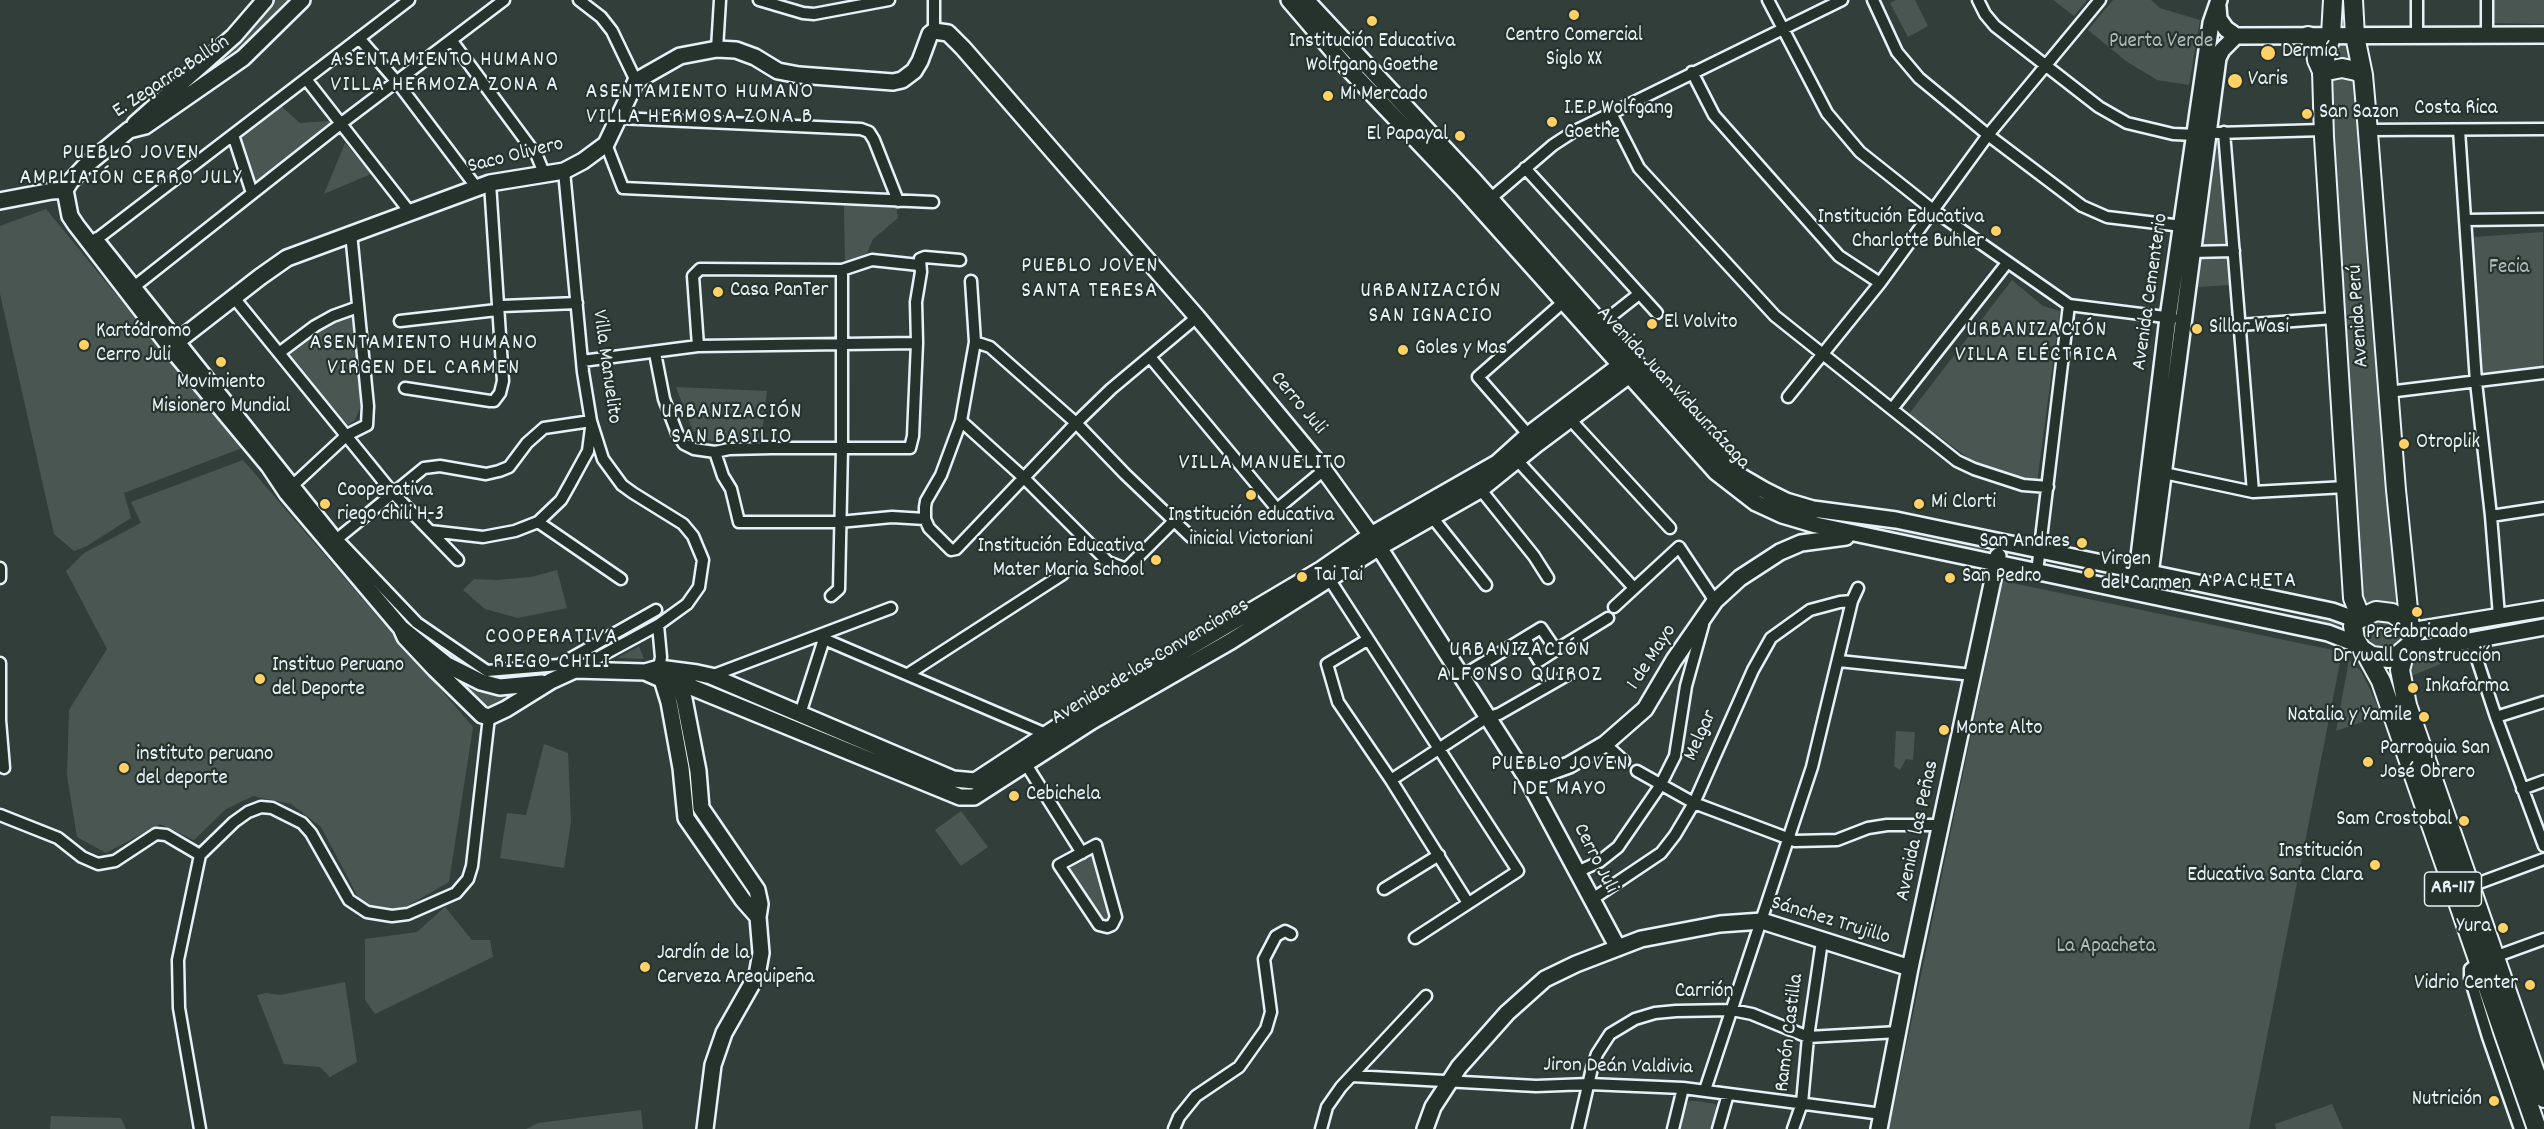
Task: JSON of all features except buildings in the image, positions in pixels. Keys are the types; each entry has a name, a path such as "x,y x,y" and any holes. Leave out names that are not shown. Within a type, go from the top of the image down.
{"main road":[{"name":"Avenida Perú","path":"2333,0 2331,35 2322,73 2323,130 2353,598 2359,619"},
{"name":"Avenida Perú","path":"2353,0 2355,36 2363,75 2368,130 2388,393 2410,630"},
{"path":"2308,36 2315,43 2317,60 2322,73 2342,68 2363,75"},
{"path":"2359,619 2368,613 2384,611 2399,617 2410,630"},
{"name":"AR-117","path":"2359,619 2353,626 2353,632 2381,681 2487,960 2544,1098"},
{"name":"AR-117","path":"2410,630 2412,640 2406,650 2400,670 2403,692 2470,886 2487,960 2537,1129"},
{"path":"2362,648 2372,656 2389,658 2406,650"}],"street":[{"path":"129,130 228,42 265,0"},
{"name":"E. Zegarra Ballón","path":"65,190 84,167 129,130 145,126 243,58 302,0"},
{"path":"94,241 409,0"},
{"path":"131,289 339,125 504,0"},
{"path":"579,0 601,17 612,31 636,81"},
{"path":"717,49 720,0"},
{"path":"759,0 814,14 889,0"},
{"path":"933,202 623,188 606,144 636,81 680,56 717,49 744,53 778,71 799,75 893,82 902,80 914,71 921,61 930,34 934,31 934,0"},
{"name":"Avenida Juan Vidaurrázaga","path":"1289,0 1343,63 1630,366 1740,476 1786,501 1813,509 1896,520 2332,611 2359,619"},
{"name":"Avenida Juan Vidaurrázaga","path":"1306,0 1490,199 1568,298 1601,324 1630,366 1724,480 1756,503 1794,520 2328,633 2362,648"},
{"path":"1768,0 1827,113 1860,152 1933,210 2069,305 2176,319"},
{"path":"1490,199 1553,145 1692,72 1842,0"},
{"path":"1873,0 1898,52 1919,78 1988,135 2082,206 2107,217 2182,226"},
{"path":"1978,0 1985,14 1995,26 2099,107 2127,123 2173,134 2323,130"},
{"path":"1788,397 1880,283 1988,135 2100,0"},
{"path":"2417,0 2417,35"},
{"path":"2487,0 2487,34"},
{"path":"2219,4 2219,19 2226,29 2236,36 2544,35"},
{"name":"Avenida Cementerio","path":"2144,573 2176,319 2191,252 2211,23 2219,4"},
{"name":"Cerro Juli","path":"934,31 953,37 1197,317 1324,470 1375,542 1462,676 1486,718 1528,780 1618,948"},
{"name":"Avenida Cementerio","path":"2140,593 2164,473 2182,226 2218,58 2222,50 2236,36"},
{"path":"359,38 483,185 503,381 500,393 494,401 405,388"},
{"path":"452,41 537,156 544,173"},
{"path":"1692,72 1714,115 1839,256 1880,283"},
{"path":"306,79 339,125 409,212"},
{"path":"1611,113 1639,168 1775,316 1957,461 2023,485 2048,487"},
{"path":"619,118 861,129 869,132 874,140 898,201"},
{"name":"Costa Rica","path":"2368,130 2544,129"},
{"path":"2459,130 2476,382 2492,516 2499,616"},
{"path":"2224,132 2253,492"},
{"path":"233,135 252,193"},
{"name":"Saco Olivero","path":"175,343 250,284 288,258 483,185 564,171 606,144"},
{"path":"1525,168 1657,313"},
{"name":"Villa Manuelito","path":"564,171 582,361 591,421 603,459 622,485 683,524 700,548 703,572 696,593 687,604 658,625 575,670"},
{"path":"0,201 65,190 70,216 94,241 269,466 417,623 487,671 559,665 656,610"},
{"path":"2465,220 2544,219"},
{"path":"290,488 347,435 367,425 369,406 351,233"},
{"path":"2191,252 2234,251"},
{"path":"655,353 664,399 677,433 684,444 694,449 715,452 729,449 910,448 913,435 917,343 916,302 921,269 919,265 921,258 925,257 960,260"},
{"path":"698,346 693,276 695,271 700,269 842,270 872,260 919,265"},
{"path":"1892,409 2007,263"},
{"path":"831,596 839,589 842,270"},
{"path":"971,281 975,342 961,421 941,475 926,501 925,519 929,528 951,550 956,549 1076,423 1197,317"},
{"path":"1601,324 1639,294"},
{"path":"235,298 392,492 458,560"},
{"path":"1532,439 1478,377 1568,298"},
{"path":"400,321 497,310 502,306 577,303"},
{"path":"2037,572 2069,305"},
{"path":"279,353 315,326 333,316 358,307"},
{"path":"2240,325 2334,318"},
{"path":"582,361 698,346 842,342 917,343"},
{"path":"975,342 990,347 1076,423 1191,537"},
{"path":"1150,357 1277,509 1324,470"},
{"name":"Avenida de las Convenciones","path":"1375,542 1432,517 1476,483 1497,463 1630,366"},
{"path":"2388,393 2544,374"},
{"path":"1566,414 1670,528"},
{"path":"337,539 424,468 440,466 486,474 499,471 509,467 527,443 544,428 591,421 588,451 561,500 538,522 515,531 483,537 430,531"},
{"path":"961,421 1023,477 1108,562 1126,569 1175,520"},
{"name":"Avenida de las Convenciones","path":"663,671 960,797 974,797 1022,758 1046,734 1159,674 1375,542 1517,460 1532,439"},
{"path":"715,452 723,476 731,489 740,522 925,519"},
{"path":"1517,460 1634,588"},
{"path":"2164,473 2253,492 2346,487"},
{"path":"1476,483 1534,556 1548,578"},
{"path":"290,488 401,628 447,665 481,682 500,687 525,686 551,681"},
{"path":"2492,516 2544,508"},
{"name":"1 de Mayo","path":"1801,543 1826,516 1840,512"},
{"path":"1432,517 1486,585"},
{"path":"1794,520 1804,528 1801,543"},
{"path":"538,522 621,579"},
{"name":"1 de Mayo","path":"1528,780 1569,765 1605,744 1645,709 1674,660 1714,601 1754,568 1801,543 1862,536"},
{"name":"Avenida las Peñas","path":"1881,1122 1910,968 2001,543"},
{"path":"1614,607 1679,547 1714,601"},
{"path":"0,568 0,578"},
{"path":"908,674 1063,574"},
{"path":"1326,574 1518,871 1415,938"},
{"path":"1705,1090 1812,767 1852,601 1858,588"},
{"name":"Melgar","path":"1591,900 1661,853 1675,835 1694,803 1753,670 1771,638 1810,610 1852,601"},
{"path":"711,676 821,638 891,608"},
{"path":"2410,630 2544,609"},
{"path":"1577,872 1599,862 1618,847 1660,786 1675,756 1686,686 1705,616"},
{"path":"1525,638 1539,661 1608,618"},
{"path":"658,625 663,671 684,699 698,771 701,808 757,890 760,904 758,917 760,953 757,975 724,1033 713,1065 705,1129"},
{"path":"2406,650 2471,641 2544,627"},
{"path":"401,628 405,637 435,669 482,715 489,717 506,710 551,681 575,670"},
{"path":"1462,676 1541,628 1556,650"},
{"path":"821,638 1046,734"},
{"path":"800,714 821,638"},
{"path":"1367,640 1327,664 1338,702 1468,903"},
{"path":"2471,641 2496,717 2544,846"},
{"path":"1839,661 1973,675"},
{"path":"0,663 0,720 4,768"},
{"name":"Avenida de las Convenciones","path":"575,670 663,671 711,676 960,781 975,781 1092,721 1159,674"},
{"path":"1390,780 1486,718 1499,714 1569,674"},
{"path":"2496,717 2544,702"},
{"path":"200,1129 179,1008 178,960 200,855 234,822 248,812 261,807 272,808 302,823 311,833 348,900 367,912 392,916 408,914 456,893 468,879 472,866 489,717"},
{"path":"1605,744 1624,761"},
{"path":"1022,758 1082,853"},
{"path":"1636,771 1694,803 1789,839 1837,840 1868,828 1887,825 1942,825"},
{"path":"2522,789 2544,781"},
{"path":"0,815 58,838 82,857 98,864 115,861 156,834 166,836 200,855"},
{"path":"1096,846 1116,917 1112,926 1099,924 1059,865 1082,853 1096,846"},
{"path":"1384,889 1439,855"},
{"path":"2470,886 2544,859"},
{"name":"Sánchez Trujillo","path":"1425,1129 1433,1107 1450,1080 1500,1021 1545,979 1618,948 1667,933 1720,924 1762,921 1910,968"},
{"path":"1174,1129 1179,1116 1196,1096 1231,1075 1262,1037 1270,1021 1271,1012 1264,959 1276,936 1285,931 1291,934"},
{"path":"2520,1129 2470,978 2470,969 2487,960 2544,939"},
{"name":"Ramón Castilla","path":"1793,1129 1802,1103 1808,1037 1822,941"},
{"path":"1321,1129 1327,1107 1341,1087 1426,996"},
{"name":"Carrión","path":"1578,1129 1592,1068 1604,1043 1610,1034 1635,1019 1655,1013 1676,1011 1732,1010 1752,1014 1808,1037 1899,1032"},
{"name":"Jiron Deán Valdivia","path":"1352,1076 1536,1086 1589,1084 1683,1088 1802,1103 1881,1122"},
{"path":"1673,1129 1683,1088"},
{"path":"1718,1129 1728,1094"}],"green space":[{"path":"273,0 295,0 238,57 170,100 233,50"},
{"path":"1896,0 1915,0 1928,26 1908,37 1890,3"},
{"path":"2053,0 2087,0 2074,16"},
{"name":"Puerta Verde","path":"2113,0 2151,0 2160,8 2200,20 2189,85 2157,80 2126,61 2088,30"},
{"path":"2493,0 2544,0 2544,24 2493,23"},
{"path":"2350,40 2354,60 2332,66 2336,42"},
{"path":"2354,74 2361,97 2367,273 2404,611 2358,608 2329,78"},
{"path":"281,106 300,123 329,121 330,124 254,183 237,139"},
{"path":"2210,137 2220,137 2228,243 2197,245"},
{"path":"345,143 371,174 324,194"},
{"path":"844,205 896,206 898,218 873,239 867,253 845,264"},
{"name":"Kartódromo Cerro Juli","path":"46,209 242,448 124,493 131,518 87,546 74,551 54,534 0,294 0,226"},
{"name":"Fecia","path":"2543,232 2543,370 2483,376 2474,237"},
{"path":"2201,258 2226,258 2229,285 2198,287"},
{"path":"2012,280 2043,306 2060,311 2037,482 2010,476 1971,460 1909,414"},
{"path":"352,314 362,404 355,420 348,425 287,354 287,351 323,326"},
{"path":"676,387 767,391 761,442 711,441 693,431"},
{"name":"Instituo Peruano del Deporte","path":"243,460 473,727 449,882 402,909 380,910 359,899 321,827 291,804 253,796 226,809 194,840 160,824 106,853 77,837 67,776 69,710 107,649 66,571 84,553 141,523 131,502"},
{"path":"1861,519 1986,545 1984,554 1860,528"},
{"path":"557,570 567,608 518,618 485,609 463,590 474,579 531,577"},
{"name":"La Apacheta","path":"2003,581 2342,652 2249,1129 1889,1129"},
{"path":"2156,581 2177,584 2175,594 2312,622 2323,614 2343,622 2343,625 2338,628 2158,591 2153,586"},
{"path":"2544,616 2544,623 2463,637 2462,630"},
{"path":"2385,618 2401,626 2404,639 2393,649 2376,649 2363,641 2361,630 2368,622"},
{"path":"428,634 483,669 554,667 555,673 548,676 508,679 482,675 426,642"},
{"path":"638,647 644,659 617,658"},
{"path":"2436,659 2441,664 2406,678 2407,668 2413,663"},
{"path":"2349,660 2361,671 2382,715 2336,731"},
{"path":"456,678 503,695 505,699 492,708 484,709"},
{"path":"708,682 962,787 1015,760 968,793 707,686"},
{"path":"1896,731 1915,732 1913,760 1906,759 1900,770 1894,766"},
{"path":"544,744 568,753 571,822 564,868 500,858 507,813 526,815"},
{"path":"961,811 988,847 961,866 935,830"},
{"path":"1093,851 1112,915 1110,921 1101,922 1064,866"},
{"path":"445,907 472,940 490,940 493,957 375,1014 365,1000 365,939 417,932"},
{"path":"2479,981 2531,1129 2525,1129 2475,982"},
{"path":"345,982 357,1062 330,1077 320,1067 284,1064 257,995 266,993 280,995"},
{"path":"1689,1101 1715,1104 1717,1108 1710,1129 1678,1129 1684,1104"},
{"path":"2332,1104 2343,1129 2276,1129 2275,1124"},
{"path":"641,1110 643,1129 526,1129 538,1123"},
{"path":"51,1116 121,1118 126,1129 50,1129"}],"place":[{"name":"Centro Comercial Siglo XX","path":"1574,15"},
{"name":"Institución Educativa Wolfgang Goethe","path":"1372,21"},
{"name":"Dermía","path":"2268,53"},
{"name":"Varis","path":"2235,81"},
{"name":"Mi Mercado","path":"1328,96"},
{"name":"San Sazon","path":"2307,114"},
{"name":"I.E.P Wolfgang Goethe","path":"1552,122"},
{"name":"El Papayal","path":"1460,136"},
{"name":"Institución Educativa Charlotte Buhler","path":"1996,231"},
{"name":"Casa PanTer","path":"718,292"},
{"name":"El Volvito","path":"1652,324"},
{"name":"Sillar Wasi","path":"2197,329"},
{"name":"Kartódromo Cerro Juli","path":"84,345"},
{"name":"Goles y Mas","path":"1403,350"},
{"name":"Movimiento Misionero Mundial","path":"221,362"},
{"name":"Otroplik","path":"2404,444"},
{"name":"Institución educativa inicial Victoriani","path":"1251,495"},
{"name":"Cooperativa riego chili H-3","path":"325,504"},
{"name":"Mi Clorti","path":"1919,504"},
{"name":"San Andres","path":"2082,543"},
{"name":"Institución Educativa Mater Maria School","path":"1156,560"},
{"name":"Virgen del Carmen","path":"2089,573"},
{"name":"Tai Tai","path":"1302,577"},
{"name":"San Pedro","path":"1950,578"},
{"name":"Prefabricado Drywall Construcción","path":"2417,612"},
{"name":"Instituo Peruano del Deporte","path":"260,679"},
{"name":"Inkafarma","path":"2413,688"},
{"name":"Natalia y Yamile","path":"2424,717"},
{"name":"Monte Alto","path":"1944,730"},
{"name":"Parroquia San José Obrero","path":"2368,762"},
{"name":"instituto peruano del deporte","path":"124,768"},
{"name":"Cebichela","path":"1014,796"},
{"name":"Sam Crostobal","path":"2464,821"},
{"name":"Institución Educativa Santa Clara","path":"2375,865"},
{"name":"Yura","path":"2503,928"},
{"name":"Jardín de la Cerveza Arequipeña","path":"645,967"},
{"name":"Vidrio Center","path":"2530,985"},
{"name":"Nutrición","path":"2494,1101"}],"district":[{"name":"ASENTAMIENTO HUMANO VILLA HERMOZA ZONA A","path":"445,74"},
{"name":"ASENTAMIENTO HUMANO VILLA HERMOSA ZONA B","path":"700,106"},
{"name":"PUEBLO JOVEN AMPLIAIÓN CERRO JULY","path":"131,168"},
{"name":"PUEBLO JOVEN SANTA TERESA","path":"1090,280"},
{"name":"URBANIZACIÓN SAN IGNACIO","path":"1431,306"},
{"name":"URBANIZACIÓN VILLA ELÉCTRICA","path":"2037,344"},
{"name":"ASENTAMIENTO HUMANO VIRGEN DEL CARMEN","path":"424,358"},
{"name":"URBANIZACIÓN SAN BASILIO","path":"732,426"},
{"name":"VILLA MANUELITO","path":"1263,465"},
{"name":"APACHETA","path":"2248,583"},
{"name":"COOPERATIVA RIEGO CHILI","path":"552,652"},
{"name":"URBANIZACIÓN ALFONSO QUIROZ","path":"1520,664"},
{"name":"PUEBLO JOVEN 1 DE MAYO","path":"1560,778"}]}
